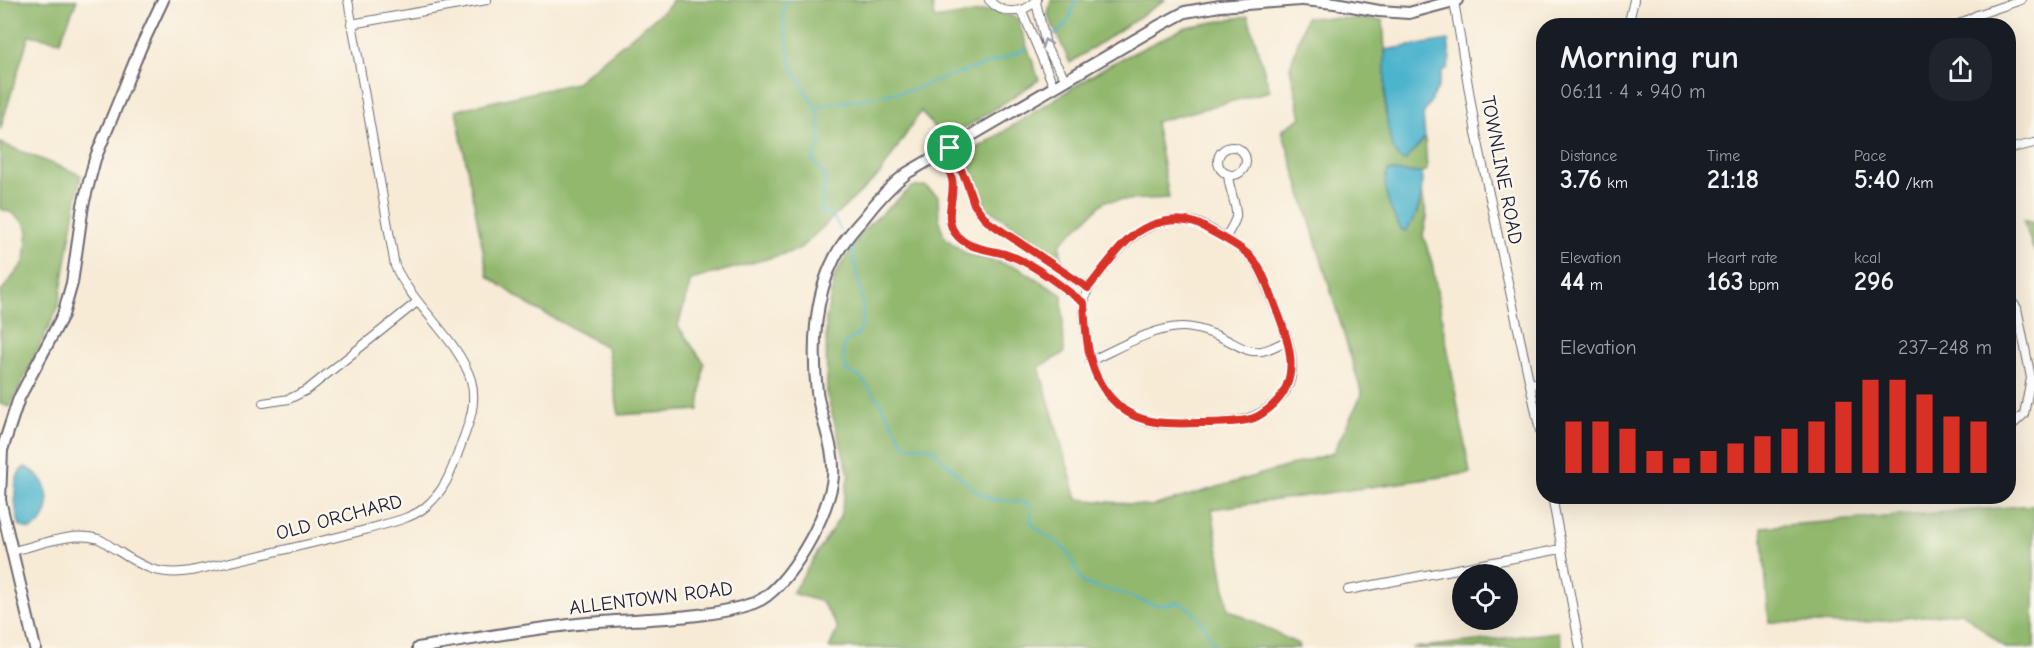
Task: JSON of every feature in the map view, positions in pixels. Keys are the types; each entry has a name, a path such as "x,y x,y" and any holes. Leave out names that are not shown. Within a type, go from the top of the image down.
{"street":[{"path":"35,648 0,500 2,450 19,398 63,315 72,283 82,206 95,159 135,60 163,0"},
{"name":"OLD ORCHARD","path":"13,551 69,537 84,537 100,540 144,567 174,574 341,536 396,521 422,510 436,497 450,477 471,420 474,400 471,380 461,358 403,284 395,266 348,0"},
{"path":"351,24 487,0"},
{"path":"989,0 998,8 1006,11 1022,11 1036,1 1047,49 1065,80"},
{"name":"ALLENTOWN ROAD","path":"418,648 586,623 689,615 730,609 756,602 777,587 802,554 824,513 832,489 833,459 818,394 816,366 818,312 827,273 848,237 877,201 907,173 1185,12 1220,6 1302,0 1409,13 1456,0"},
{"name":"TOWNLINE ROAD","path":"1456,0 1476,133 1536,409"},
{"path":"1630,18 1634,0"},
{"path":"1971,18 2021,0"},
{"path":"1022,11 1054,87"},
{"path":"2016,147 2034,143"},
{"path":"950,148 965,178 974,204 987,221 1088,288"},
{"path":"939,154 953,181 951,224 955,234 981,250 1006,255 1030,266 1084,303"},
{"path":"1225,239 1236,218 1228,186 1228,174"},
{"path":"1172,220 1196,223 1225,239 1257,263 1288,340 1292,356 1291,372 1282,397 1269,409 1252,419 1220,423 1158,423 1132,416 1116,404 1105,390 1090,361 1087,351 1084,303 1088,288 1129,239 1157,222 1172,220"},
{"path":"263,403 289,399 308,390 417,302"},
{"path":"2016,307 2031,378 2024,414 2016,422"},
{"path":"1090,361 1159,331 1182,327 1217,337 1244,350 1262,351 1288,340"},
{"path":"1531,384 1536,383"},
{"path":"1554,504 1580,648"},
{"path":"1348,590 1562,549"}],"green space":[{"path":"0,0 77,0 60,41 29,35 0,130"},
{"path":"672,0 932,0 934,19 992,10 1017,18 1039,80 945,141 921,111 880,174 798,250 691,280 678,326 704,363 699,410 619,415 607,347 529,305 488,276 456,110 575,83 670,5"},
{"path":"1051,0 1165,0 1070,63 1048,15"},
{"path":"1248,16 1270,91 1155,122 1169,198 1105,201 1060,244 1061,260 985,206 965,156 1107,66 1186,27"},
{"path":"1306,17 1383,20 1385,113 1405,161 1425,138 1427,170 1422,173 1388,171 1418,214 1422,194 1427,217 1423,235 1432,263 1470,473 1212,509 1228,609 1298,644 1299,648 829,648 838,628 822,602 792,593 840,517 849,474 827,396 826,319 835,275 862,231 912,187 925,186 938,196 939,219 944,237 966,254 1019,268 1062,295 1064,353 1039,367 1077,499 1153,506 1333,453 1362,394 1282,130 1301,118 1290,67"},
{"path":"0,143 81,175 58,308 10,407 0,404 0,293 25,261 28,231 24,222 10,212 0,209"},
{"path":"2023,220 2034,223 2034,251"},
{"path":"2034,505 2034,648 2005,648 1962,612 1847,624 1769,622 1762,527"},
{"path":"1558,632 1562,648 1412,648"}],"water":[{"path":"1448,40 1450,57 1448,68 1442,71 1437,90 1423,115 1425,138 1405,161 1397,156 1388,129 1385,50"},
{"path":"1388,171 1422,173 1420,204 1406,231 1402,230 1398,224 1388,201 1385,185"},
{"path":"25,467 41,479 48,498 45,517 39,525 30,530 20,526 15,504 17,478"}],"waterway":[{"path":"788,0 782,13 792,68 818,112 820,146 812,160 826,176 821,211 833,216 841,231"},
{"path":"1051,36 1066,24 1077,0"},
{"path":"815,107 916,89 1000,60 1027,48"},
{"path":"852,248 861,293 863,317 857,335 845,342 843,350 846,370 861,378 880,402 905,446 930,447 964,481 987,497 1022,502 1032,506 1031,520 1034,527 1068,553 1083,583 1125,594 1154,605 1169,605 1177,602 1196,615 1216,648"}],"route":[{"path":"950,148 965,178 974,204 987,221 1088,288 1129,239 1157,222 1172,220 1196,223 1238,247 1257,263 1288,340 1292,356 1291,372 1282,397 1269,409 1252,419 1220,423 1158,423 1132,416 1116,404 1093,370 1087,351 1084,303 1021,261 1006,255 981,250 955,234 950,212 952,176 939,154 950,148"}]}
